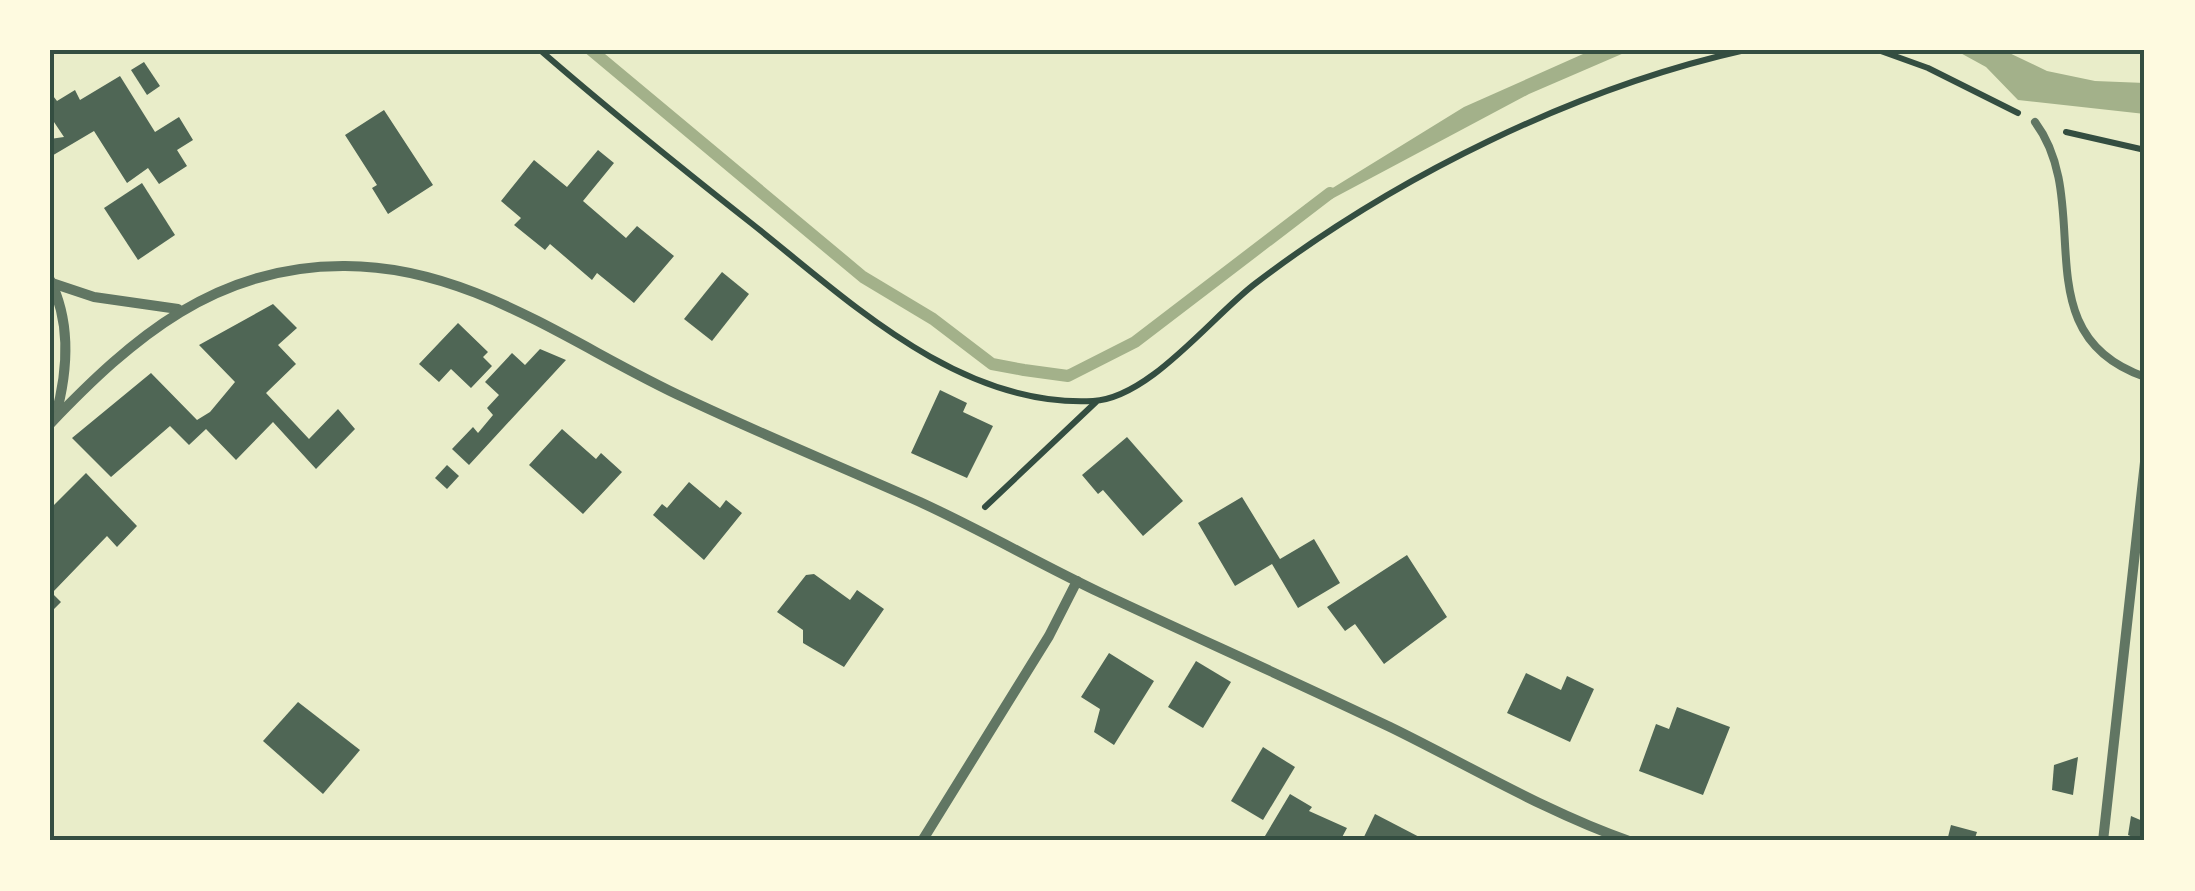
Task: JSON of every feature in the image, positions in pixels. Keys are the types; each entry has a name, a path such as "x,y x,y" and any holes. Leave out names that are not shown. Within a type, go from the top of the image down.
{"street":[{"path":"52,422 178,309 273,275 340,266 384,268 446,280 545,324 672,392 980,532 1629,841"},
{"path":"51,281 94,297 178,309"},
{"path":"51,281 65,324 66,358 52,422"},
{"path":"2103,841 2145,462"},
{"path":"922,841 1048,636 1076,581"}],"lane":[{"path":"2036,122 2050,142 2064,194 2064,257 2074,317 2111,365 2145,377"}],"path":[{"path":"540,50 676,164 890,332 958,370 1002,388 1096,401"},
{"path":"980,532 982,510 1096,401 1148,378 1257,282 1454,160 1602,89 1745,50"},
{"path":"1878,50 1928,68 2036,122 2145,150"}],"shaded area":[{"path":"1592,50 1631,50 1529,94 1326,202 1305,205 1464,107"},
{"path":"1955,50 2003,50 2047,71 2095,81 2145,83 2145,114 2018,100 1986,67"}],"building":[{"path":"144,62 160,86 147,95 131,70"},
{"path":"120,76 155,132 179,117 193,140 177,150 187,166 159,184 148,168 127,183 94,131 50,157 50,139 64,137 50,116 50,92 57,101 75,90 80,100"},
{"path":"384,110 433,185 388,214 372,188 377,185 345,135"},
{"path":"598,150 614,163 583,201 626,238 637,226 674,256 634,303 597,273 592,280 550,244 545,250 514,225 521,218 501,201 534,160 567,187"},
{"path":"142,183 175,235 138,260 104,208"},
{"path":"722,272 749,294 712,341 684,319"},
{"path":"273,304 297,328 278,345 296,364 266,393 309,439 338,409 355,429 316,469 273,422 236,460 206,429 189,445 170,426 111,477 72,438 151,373 197,420 210,412 235,382 199,345"},
{"path":"458,323 488,352 483,357 492,366 471,388 451,369 439,382 419,364"},
{"path":"540,349 566,360 469,465 452,449 473,427 478,433 493,415 487,408 499,395 485,382 512,353 525,365"},
{"path":"940,390 967,403 963,412 993,426 967,478 911,453"},
{"path":"562,429 596,459 601,453 622,472 583,514 529,465"},
{"path":"1127,437 1183,501 1143,536 1103,490 1098,494 1082,475"},
{"path":"447,465 459,476 447,489 435,478"},
{"path":"86,473 137,526 117,547 107,536 52,593 61,602 50,613 50,509"},
{"path":"689,482 720,508 726,500 742,513 704,560 653,515 662,504 667,508"},
{"path":"1242,497 1280,559 1314,539 1340,583 1298,608 1272,564 1235,586 1198,523"},
{"path":"1407,555 1447,617 1384,664 1355,624 1345,631 1327,607"},
{"path":"814,574 850,600 857,590 884,609 844,667 803,643 803,630 777,612 806,575"},
{"path":"1109,653 1154,681 1114,745 1094,732 1100,709 1081,697"},
{"path":"1196,661 1231,682 1203,728 1168,707"},
{"path":"1526,673 1561,690 1567,676 1594,689 1570,742 1507,713"},
{"path":"298,702 360,750 323,794 263,741"},
{"path":"1677,707 1730,727 1703,795 1639,771 1656,724 1669,729"},
{"path":"1263,747 1295,767 1263,820 1231,801"},
{"path":"2078,757 2073,795 2052,790 2054,765"},
{"path":"1290,794 1312,807 1309,811 1347,828 1340,841 1262,841"},
{"path":"1375,814 1427,841 1362,841"},
{"path":"2131,816 2145,822 2140,840 2128,835"},
{"path":"1951,825 1977,832 1974,841 1947,841"}],"waterway":[{"path":"591,50 863,277 933,319 992,364 1068,376 1135,342 1330,193"}]}
